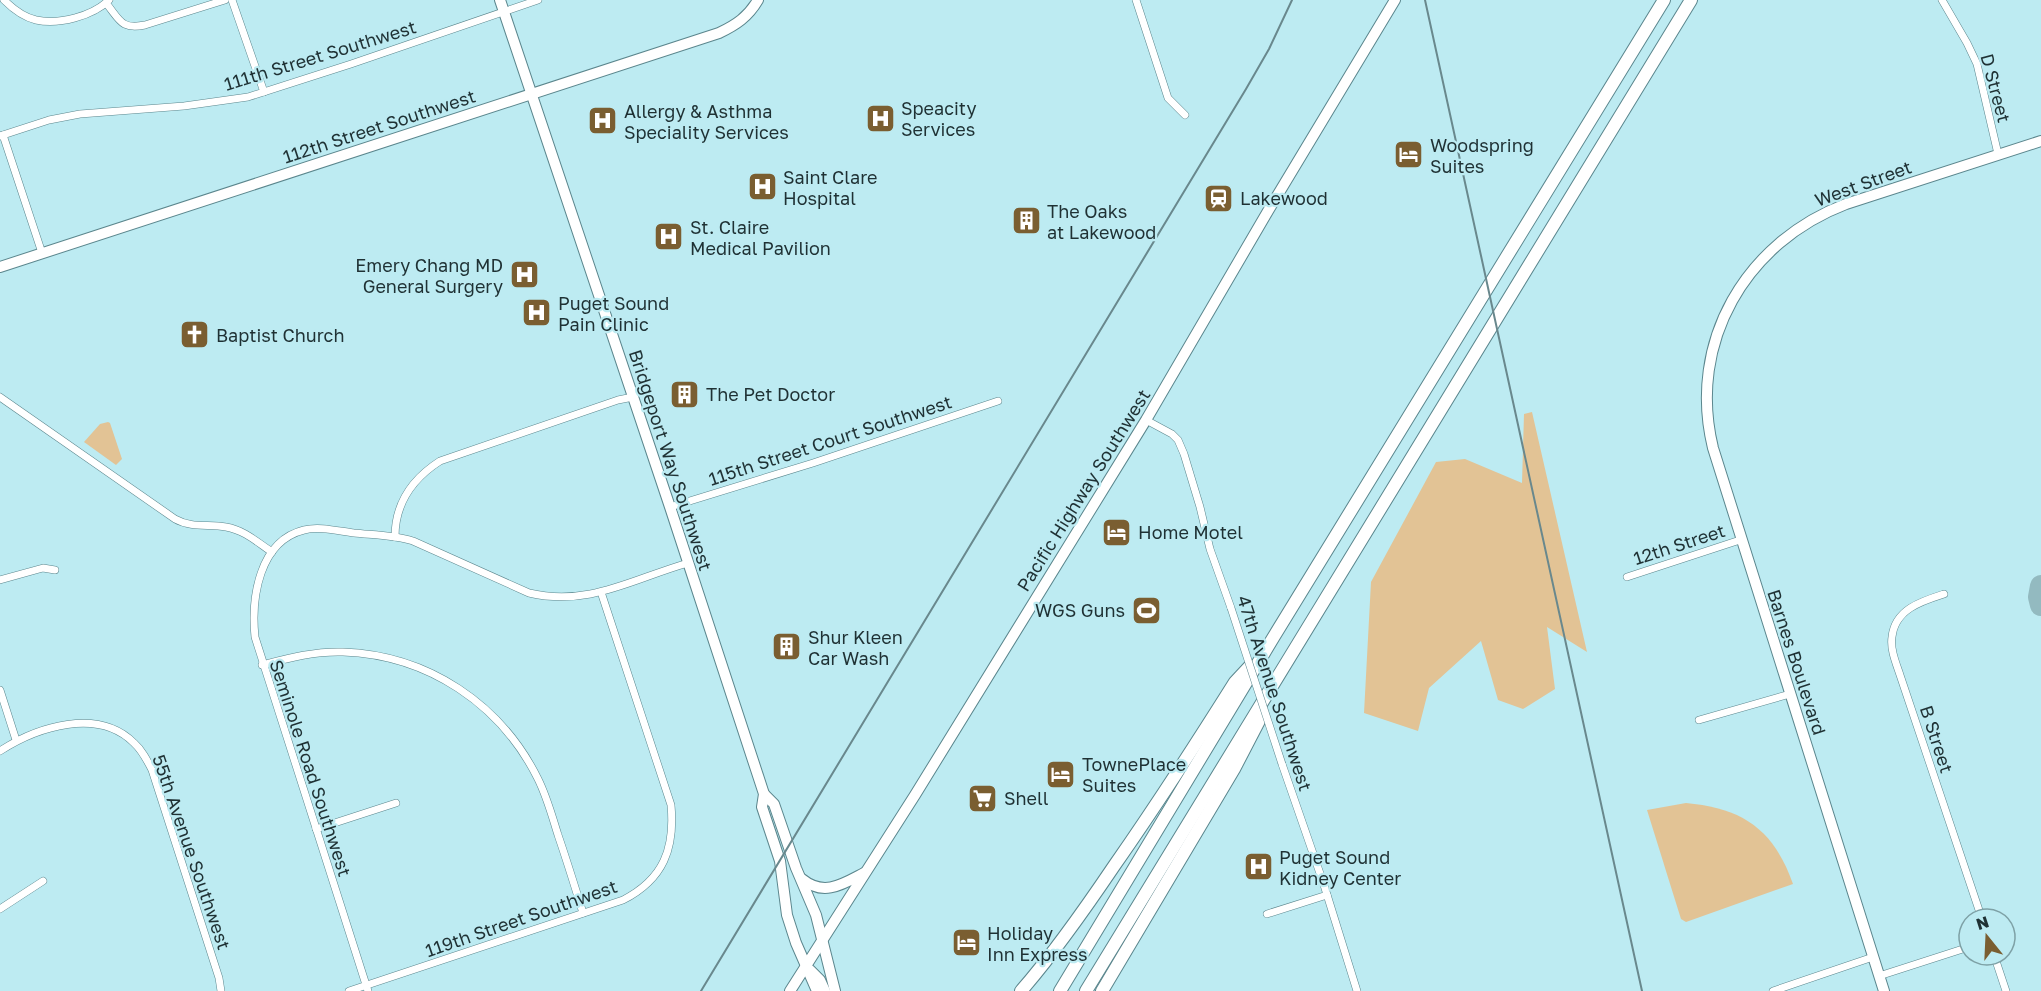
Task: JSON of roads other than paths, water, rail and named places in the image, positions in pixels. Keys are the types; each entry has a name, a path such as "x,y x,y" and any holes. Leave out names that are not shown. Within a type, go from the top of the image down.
{"highway":[{"path":"1060,991 1272,638 1664,0"},
{"path":"1086,991 1691,0"},
{"path":"1021,991 1092,897 1235,682 1272,638"},
{"path":"1102,991 1234,769 1286,664"}],"main road":[{"name":"Bridgeport Way Southwest","path":"500,0 764,794 774,804 800,878 816,915 835,991"},
{"name":"112th Street Southwest","path":"0,267 718,33 741,21 758,0"},
{"name":"Pacific Highway Southwest","path":"790,991 1146,420 1395,0"},
{"name":"West Street","path":"1714,338 1747,276 1766,255 1799,227 1846,204 2041,141"},
{"name":"Barnes Boulevard","path":"1714,338 1707,378 1706,420 1713,448 1740,540 1884,991"},
{"name":"Bridgeport Way Southwest","path":"764,794 762,807 780,861 787,915 796,943 817,991"},
{"path":"800,878 812,887 824,889 836,887 864,873"},
{"path":"805,965 820,980 825,991"}],"street":[{"path":"4,0 24,15 44,21 82,15 108,1 123,23 132,27 145,26 225,0"},
{"path":"232,0 264,92"},
{"name":"111th Street Southwest","path":"2,135 49,120 80,114 194,105 264,92 538,0"},
{"path":"1136,0 1168,98 1185,115"},
{"name":"D Street","path":"1942,0 1977,64 1998,154"},
{"path":"2,135 42,253"},
{"path":"0,397 174,519 189,525 235,529 272,552 277,543 285,537 305,529 315,528 395,537 413,542 529,593 566,598 601,592 688,563"},
{"path":"395,537 397,515 409,489 422,473 440,461 618,400 633,397"},
{"name":"115th Street Court Southwest","path":"670,507 813,463 998,401"},
{"name":"47th Avenue Southwest","path":"1146,420 1172,434 1181,447 1200,507 1210,549 1327,895 1357,991"},
{"name":"12th Street","path":"1627,577 1740,540"},
{"name":"Seminole Road Southwest","path":"272,552 263,568 254,607 255,637 262,665 367,988"},
{"path":"0,580 43,568 55,570"},
{"name":"119th Street Southwest","path":"349,991 367,988 623,900 647,884 664,861 672,836 669,797 601,592"},
{"name":"B Street","path":"1944,594 1912,606 1905,612 1895,628 1892,647 1978,907"},
{"path":"262,665 317,653 364,654 415,666 445,679 471,695 510,733 533,769 547,798 583,913"},
{"path":"0,690 16,740 0,751"},
{"path":"1699,720 1790,694"},
{"name":"55th Avenue Southwest","path":"16,740 55,727 87,723 120,732 136,744 152,770 219,978 221,991"},
{"path":"316,829 396,803"},
{"path":"0,909 43,881"},
{"path":"1267,914 1327,895"},
{"path":"1880,976 1957,951"},
{"path":"1773,991 1873,957"},
{"path":"1998,967 2006,991"}],"railway":[{"path":"701,991 1246,89 1269,49 1292,0"},
{"path":"1425,0 1642,991"}],"place":[{"name":"Speacity Services","path":"880,118"},
{"name":"Allergy & Asthma Speciality Services","path":"603,121"},
{"name":"Woodspring Suites","path":"1409,155"},
{"name":"Saint Clare Hospital","path":"762,187"},
{"name":"Lakewood","path":"1219,198"},
{"name":"The Oaks at Lakewood","path":"1026,221"},
{"name":"St. Claire Medical Pavilion","path":"669,237"},
{"name":"Emery Chang MD General Surgery","path":"524,275"},
{"name":"Puget Sound Pain Clinic","path":"537,313"},
{"name":"Baptist Church","path":"195,335"},
{"name":"The Pet Doctor","path":"685,394"},
{"name":"Home Motel","path":"1117,532"},
{"name":"WGS Guns","path":"1146,610"},
{"name":"Shur Kleen Car Wash","path":"787,647"},
{"name":"TownePlace Suites","path":"1061,774"},
{"name":"Shell","path":"983,798"},
{"name":"Puget Sound Kidney Center","path":"1258,867"},
{"name":"Holiday Inn Express","path":"966,943"}]}
